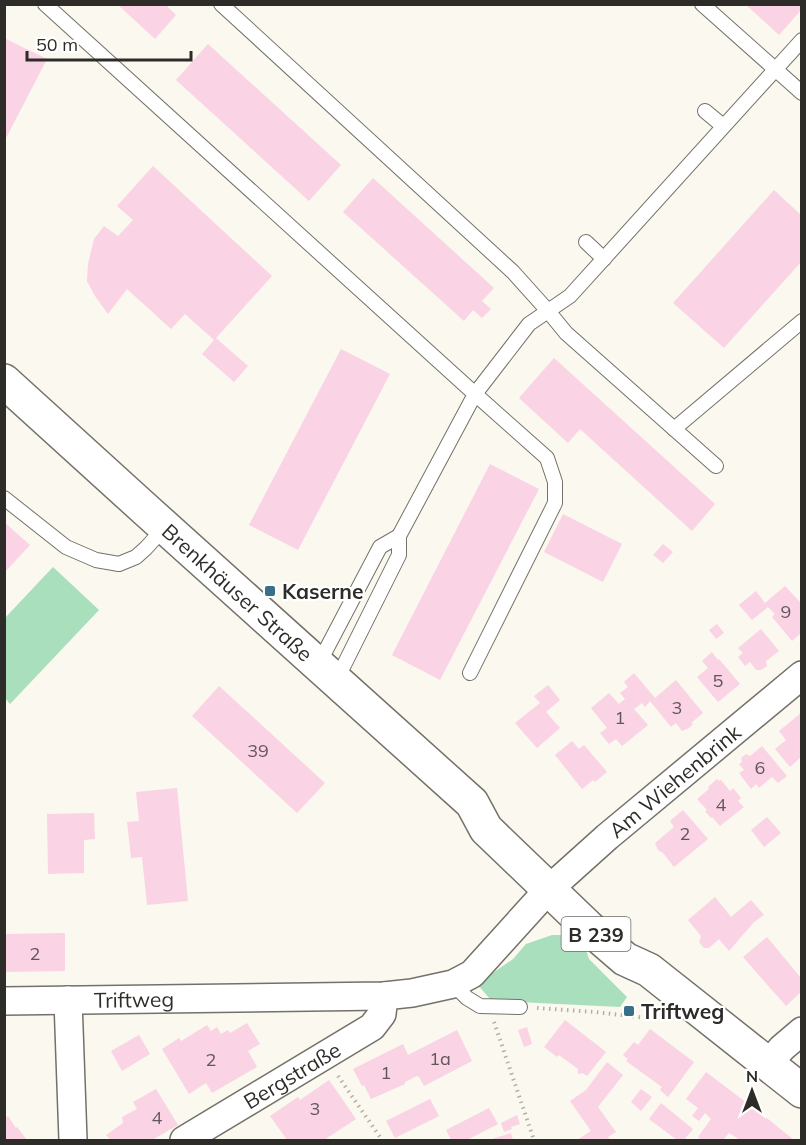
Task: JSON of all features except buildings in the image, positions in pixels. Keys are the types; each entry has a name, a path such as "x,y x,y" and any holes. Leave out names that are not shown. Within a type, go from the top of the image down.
{"main road":[{"name":"Brenkhäuser Straße","path":"4,381 472,803 486,829 556,882 589,928 625,959 649,970 801,1091"}],"street":[{"name":"Am Wiehenbrink","path":"556,882 801,675"},
{"name":"Triftweg","path":"4,1001 384,996 412,993 453,984 472,974 556,882"},
{"name":"Bergstraße","path":"184,1140 372,1027 382,1014 384,996"},
{"path":"68,1000 73,1140"},
{"path":"767,1065 801,1031"}],"lane":[{"path":"45,4 548,459 555,482 555,503 470,673"},
{"path":"220,4 513,272 566,333 716,466"},
{"path":"702,4 801,93"},
{"path":"327,673 399,555 399,536 475,394 529,324 570,296 801,40"},
{"path":"705,111 723,126"},
{"path":"586,242 604,258"},
{"path":"674,429 801,321"},
{"path":"4,498 66,547 96,560 119,564 136,557 165,527"},
{"path":"327,673 381,547 399,536"},
{"path":"453,984 467,998 480,1006 520,1007"}],"path":[{"path":"489,1006 534,1140"},
{"path":"520,1007 647,1018"},
{"path":"324,1055 382,1140"}],"green space":[{"path":"53,567 99,610 10,704 5,698 5,618"},
{"path":"552,935 563,935 576,940 585,947 589,959 627,997 620,1007 499,1001 490,999 477,984 513,959 526,944"}],"place":[{"name":"Kaserne","path":"270,591"},
{"name":"Triftweg","path":"629,1011"}]}
